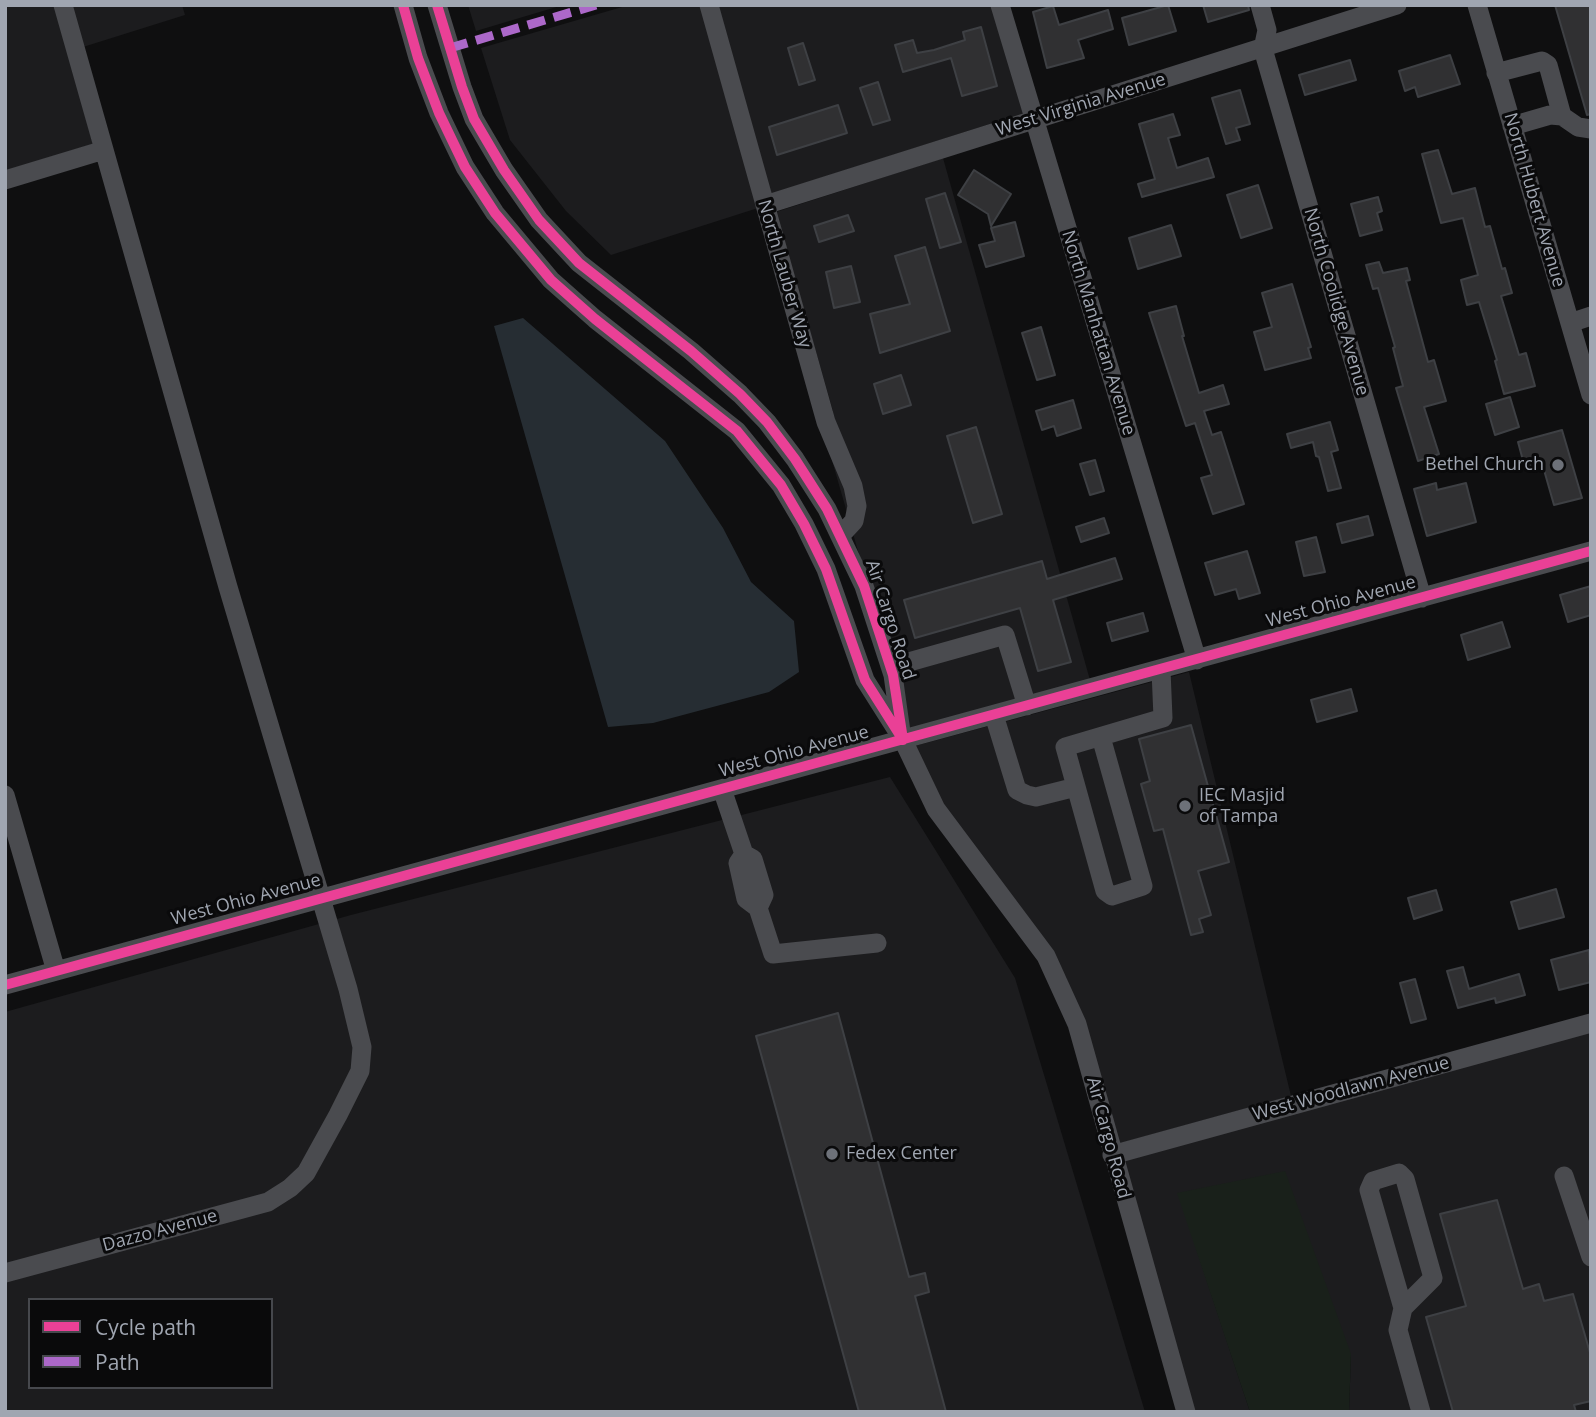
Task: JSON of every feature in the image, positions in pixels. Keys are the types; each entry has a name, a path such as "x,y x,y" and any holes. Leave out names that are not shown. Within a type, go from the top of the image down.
{"street":[{"path":"63,5 228,587 322,898"},
{"name":"Air Cargo Road","path":"403,5 418,58 439,113 465,167 495,213 551,280 595,319 737,431 780,485 804,524 826,569 865,680 902,740 936,809 1046,956 1076,1024 1186,1412"},
{"name":"Air Cargo Road","path":"437,5 461,87 474,119 504,170 539,220 579,263 714,370 767,422 827,509 864,586 891,667 902,740"},
{"name":"North Lauber Way","path":"709,5 826,422 853,486 857,506 854,521 841,535"},
{"name":"North Manhattan Avenue","path":"1000,5 1197,660"},
{"name":"North Coolidge Avenue","path":"1260,5 1267,30 1263,49 1422,598"},
{"name":"West Virginia Avenue","path":"765,205 1397,5"},
{"name":"North Hubert Avenue","path":"1477,5 1591,395"},
{"path":"1496,73 1542,61 1548,65 1562,116"},
{"path":"1512,126 1550,115 1562,116 1578,127 1591,129"},
{"path":"5,180 104,150"},
{"path":"1570,323 1591,316"},
{"name":"West Ohio Avenue","path":"5,985 1591,551"},
{"path":"891,667 1005,635 1027,706"},
{"path":"1101,737 1143,886 1112,896 1105,891 1065,747 1163,718 1161,670"},
{"path":"994,715 1017,790 1027,796 1036,797 1076,788"},
{"path":"722,789 744,854 737,863 746,900 758,908 774,954 877,943"},
{"path":"5,795 57,971"},
{"name":"Dazzo Avenue","path":"5,1273 268,1202 290,1188 306,1173 360,1071 362,1046 322,898"},
{"name":"West Woodlawn Avenue","path":"1112,1154 1591,1023"},
{"path":"1403,1308 1433,1278 1405,1179 1399,1173 1373,1181 1369,1191 1403,1308 1398,1330 1421,1412"},
{"path":"1564,1176 1591,1257"}],"shaded area":[{"path":"5,5 55,5 93,144 5,171"},
{"path":"72,5 182,5 185,15 83,47"},
{"path":"468,5 563,5 476,31"},
{"path":"629,5 700,5 758,208 611,255 566,211 510,140 481,48"},
{"path":"718,5 991,5 1024,113 771,194"},
{"path":"943,158 1090,680 909,729 819,415 833,411 776,212"},
{"path":"523,318 665,441 723,528 751,582 794,621 799,672 769,692 653,723 608,727 494,326"},
{"path":"1189,672 1291,1096 1117,1144 1066,977 943,804 915,746"},
{"path":"890,777 1015,978 1145,1412 5,1412 5,1012 351,915"},
{"path":"1591,1032 1591,1412 1349,1412 1351,1354 1178,1193 1250,1412 1195,1412 1122,1161"},
{"path":"1285,1171 1351,1354 1349,1412 1250,1412 1177,1193"}],"building":[{"path":"1168,5 1176,31 1129,45 1122,18"},
{"path":"1203,5 1248,5 1249,10 1208,22"},
{"path":"1555,5 1591,5 1591,114 1587,115"},
{"path":"1053,6 1059,25 1108,10 1113,29 1078,40 1084,58 1047,68 1033,12"},
{"path":"981,27 997,86 962,96 951,58 903,72 895,45 913,40 917,53 934,50 965,40 963,32"},
{"path":"803,43 815,80 799,85 788,48"},
{"path":"1450,55 1460,84 1418,97 1415,87 1405,91 1399,71"},
{"path":"1350,60 1356,80 1305,95 1299,75"},
{"path":"878,82 890,120 873,125 860,88"},
{"path":"1240,90 1250,124 1236,128 1240,140 1226,144 1212,98"},
{"path":"838,105 847,133 777,155 769,127"},
{"path":"1173,114 1180,135 1168,138 1177,168 1208,158 1214,177 1142,197 1138,184 1155,179 1139,124"},
{"path":"1438,150 1452,194 1475,188 1485,227 1490,226 1512,293 1501,296 1519,355 1526,353 1535,386 1504,394 1495,361 1497,360 1479,302 1467,305 1461,280 1478,275 1463,218 1441,223 1422,154"},
{"path":"974,170 1011,194 991,226 988,214 958,195"},
{"path":"1258,185 1272,228 1241,238 1227,195"},
{"path":"945,193 961,242 940,248 926,199"},
{"path":"1378,197 1382,211 1377,213 1382,230 1360,236 1351,204"},
{"path":"848,215 854,231 819,242 814,226"},
{"path":"1015,222 1024,256 986,267 979,245 995,241 991,228"},
{"path":"1171,225 1181,256 1138,269 1129,238"},
{"path":"925,247 950,331 880,353 870,314 910,304 895,256"},
{"path":"1379,262 1383,273 1407,268 1410,280 1406,281 1428,362 1434,360 1446,401 1424,407 1439,454 1418,461 1396,388 1403,386 1393,348 1395,347 1378,288 1373,289 1366,265"},
{"path":"851,266 860,302 834,308 826,272"},
{"path":"1292,284 1311,347 1308,348 1311,358 1265,370 1254,332 1272,327 1262,293"},
{"path":"1176,306 1199,393 1223,385 1229,404 1204,411 1212,435 1221,432 1244,504 1213,514 1201,478 1212,475 1195,423 1186,426 1149,313"},
{"path":"1041,327 1055,375 1037,380 1022,333"},
{"path":"901,375 911,405 883,414 874,384"},
{"path":"1510,397 1519,427 1495,435 1486,404"},
{"path":"1073,400 1081,428 1057,436 1054,426 1042,430 1036,411"},
{"path":"1330,422 1338,450 1331,452 1341,488 1328,491 1313,442 1291,448 1287,434"},
{"path":"976,427 1002,514 973,523 947,436"},
{"name":"Bethel Church","path":"1562,430 1582,498 1554,505 1542,463 1525,468 1518,442"},
{"path":"1095,460 1104,491 1090,495 1080,464"},
{"path":"1436,483 1437,490 1466,483 1476,522 1427,536 1414,489"},
{"path":"1368,516 1373,535 1342,543 1337,524"},
{"path":"1104,518 1109,533 1081,542 1076,527"},
{"path":"1316,537 1325,572 1304,576 1296,542"},
{"path":"1247,551 1260,593 1239,599 1236,589 1215,595 1205,563"},
{"path":"1115,558 1122,579 1053,600 1071,662 1038,671 1020,608 915,638 904,600 1042,561 1047,579"},
{"path":"1591,586 1591,615 1568,622 1560,595"},
{"path":"1143,613 1148,631 1112,641 1107,623"},
{"path":"1502,622 1510,647 1468,660 1461,635"},
{"path":"1351,689 1357,711 1317,722 1311,700"},
{"name":"IEC Masjid of Tampa","path":"1191,725 1229,862 1198,871 1211,915 1199,919 1203,932 1191,935 1163,829 1154,831 1141,784 1150,781 1139,739"},
{"path":"1556,889 1564,917 1519,929 1511,902"},
{"path":"1436,890 1442,910 1414,919 1408,898"},
{"path":"1589,950 1591,982 1559,990 1551,960"},
{"path":"1463,967 1469,989 1519,974 1525,995 1496,1003 1495,998 1458,1008 1447,971"},
{"path":"1415,979 1426,1019 1411,1023 1400,983"},
{"name":"Fedex Center","path":"838,1013 909,1277 925,1273 929,1292 915,1296 946,1412 859,1412 756,1036"},
{"path":"1497,1200 1523,1289 1539,1284 1544,1301 1573,1294 1591,1356 1591,1401 1574,1405 1576,1412 1453,1412 1426,1317 1466,1306 1440,1214"}],"marked path":[{"path":"450,48 596,5"}],"cycle path":[{"path":"403,5 418,58 439,113 465,167 495,213 551,280 595,319 737,431 781,485 826,569 865,680 903,740"},
{"path":"437,5 474,119 504,170 539,220 579,263 691,351 740,394 767,422 795,459 827,509 864,586 893,675 902,733"},
{"path":"5,985 1591,551"}],"place":[{"name":"Bethel Church","path":"1558,465"},
{"name":"IEC Masjid of Tampa","path":"1185,806"},
{"name":"Fedex Center","path":"832,1154"}]}
